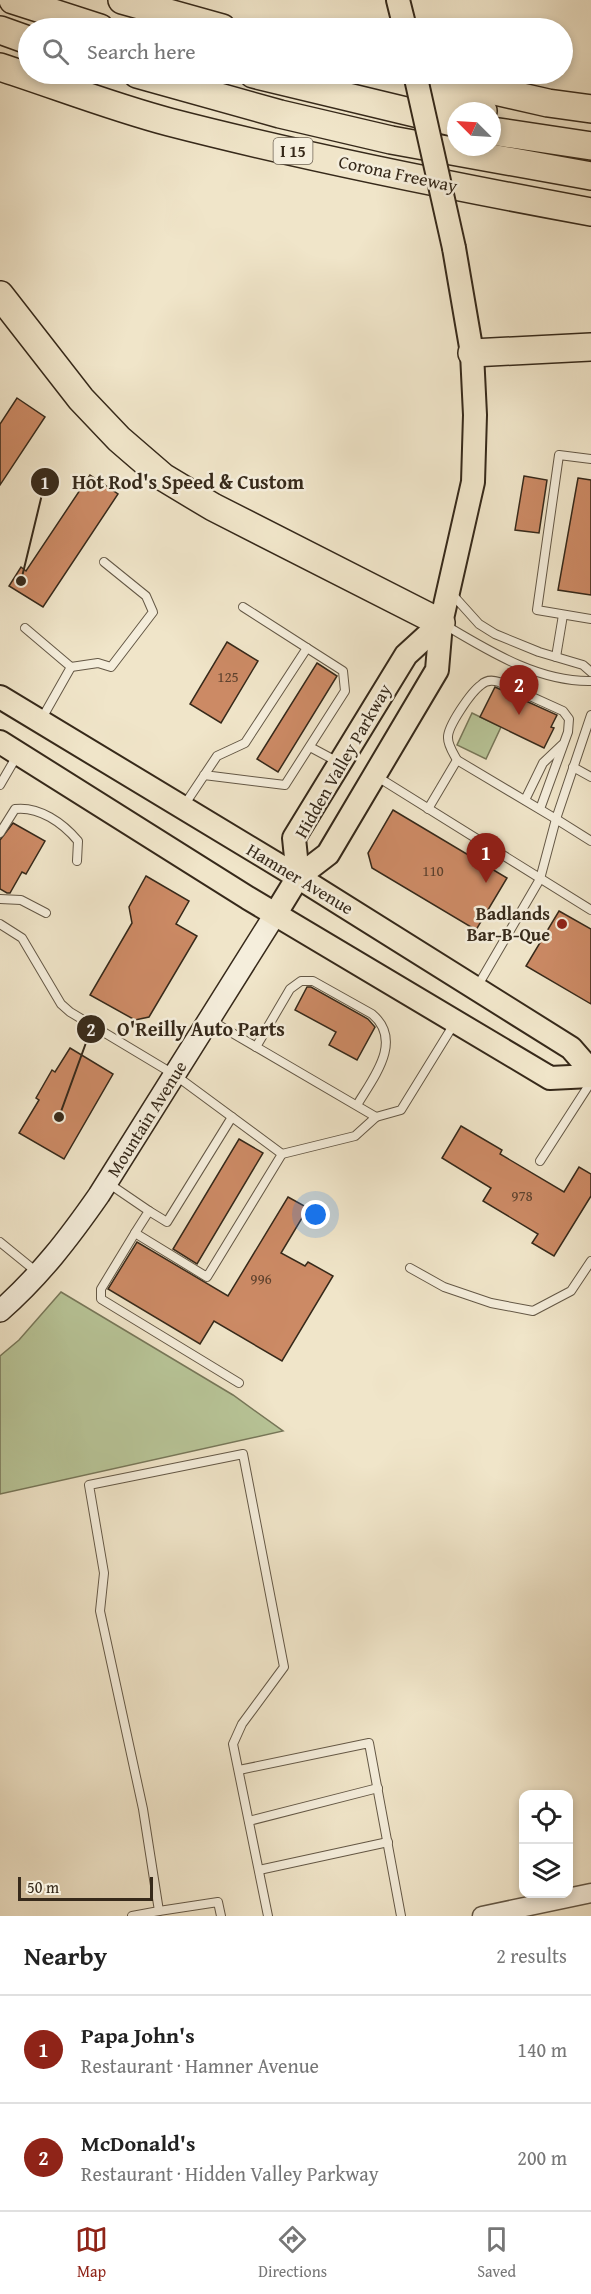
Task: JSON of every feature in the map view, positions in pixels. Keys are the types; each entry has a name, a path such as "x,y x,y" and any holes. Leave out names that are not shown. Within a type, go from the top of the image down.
{"highway":[{"path":"13,0 69,18"},
{"path":"122,0 186,18"},
{"path":"0,30 18,36"},
{"name":"Corona Freeway","path":"0,67 18,73"},
{"name":"Corona Freeway","path":"52,84 166,121 474,190 591,212"},
{"path":"173,84 280,114 391,140 591,176"},
{"path":"296,84 447,121"},
{"path":"354,84 447,103"},
{"path":"465,84 548,103 591,109"},
{"path":"501,111 548,103"},
{"path":"501,132 591,146"},
{"path":"0,295 81,399 119,439 163,477 213,507 441,623"},
{"path":"472,353 591,347"}],"main road":[{"name":"Hidden Valley Parkway","path":"298,877 328,854 437,670 441,623 473,482 475,415 472,353 454,248 417,84"},
{"name":"Hidden Valley Parkway","path":"298,877 294,838 406,655 441,623"},
{"name":"Hamner Avenue","path":"0,697 298,877 570,1048 591,1071"},
{"path":"9,747 232,888 550,1078 591,1076"},
{"path":"276,913 298,877"},
{"name":"Mountain Avenue","path":"0,1311 29,1286 68,1240 107,1183 276,913"}],"street":[{"path":"482,1916 541,1910 591,1893"}],"lane":[{"path":"591,459 560,455 537,610 591,620"},
{"path":"25,628 71,667 98,663 111,667 153,612 146,597 105,562"},
{"path":"449,590 479,624 512,642 583,665 591,672"},
{"path":"204,775 285,785 345,691 344,671 243,607"},
{"path":"556,657 563,615"},
{"path":"441,623 486,650 544,674 577,682 591,681"},
{"path":"183,808 217,756 245,743 307,648"},
{"path":"40,721 71,667"},
{"path":"540,809 569,724 567,714 492,680 482,684 450,727 448,739 457,760 591,841"},
{"path":"476,989 540,879 556,819 590,719"},
{"path":"525,800 543,763 563,744"},
{"path":"0,785 9,747"},
{"path":"310,747 340,763"},
{"path":"428,809 457,760"},
{"path":"573,766 591,777"},
{"path":"375,776 591,910"},
{"path":"0,833 15,809 28,807 66,827 78,841 77,861"},
{"path":"0,899 21,900 46,913"},
{"path":"0,924 22,938 61,1004 70,1012 175,1075 282,1154"},
{"path":"256,1047 290,989 301,981 313,981 372,1014 379,1020 385,1032 386,1051 357,1105"},
{"path":"209,1020 376,1116"},
{"path":"135,1233 207,1277 282,1154 355,1136 376,1116 401,1110 456,1021"},
{"path":"540,1161 591,1082"},
{"path":"107,1183 167,1222 232,1117"},
{"path":"149,1211 101,1289 101,1299 239,1383"},
{"path":"0,1242 39,1274"},
{"path":"410,1268 444,1287 491,1303 533,1311 572,1291 591,1261"},
{"path":"159,1911 143,1809 100,1611 104,1573 89,1485 243,1454 284,1667 242,1724 233,1744 268,1916"},
{"path":"238,1770 369,1743 401,1916"},
{"path":"249,1821 378,1788"},
{"path":"259,1870 387,1842"},
{"path":"132,1916 218,1902 221,1916"}],"green space":[{"path":"472,713 501,727 486,759 457,745"},
{"path":"61,1292 233,1395 283,1431 0,1494 0,1356 19,1340"}],"building":[{"path":"17,398 45,417 0,485 0,424"},
{"path":"90,475 118,494 43,607 9,586 21,567 26,571"},
{"path":"524,476 547,480 539,533 515,530"},
{"path":"578,478 591,480 591,595 558,590"},
{"path":"227,642 258,661 221,723 190,704"},
{"path":"317,663 337,676 278,772 257,759"},
{"path":"495,687 557,715 551,727 554,728 544,748 480,717"},
{"path":"393,810 507,878 476,930 372,868 368,853"},
{"path":"13,823 45,841 26,874 22,872 10,893 7,893 0,889 0,840"},
{"path":"146,876 189,901 176,924 197,936 149,1017 135,1020 90,995 132,923 129,907"},
{"path":"559,911 591,929 591,1004 526,966"},
{"path":"307,987 311,987 368,1019 375,1027 357,1060 329,1045 336,1032 295,1010"},
{"path":"70,1048 113,1074 64,1159 19,1133 39,1100 36,1098 52,1070 55,1072"},
{"path":"461,1126 502,1150 500,1154 564,1192 579,1167 591,1174 591,1196 554,1256 532,1243 538,1234 483,1201 491,1188 442,1158"},
{"path":"239,1139 263,1153 197,1264 173,1249"},
{"path":"288,1197 308,1208 281,1253 305,1266 308,1262 333,1276 282,1361 214,1321 200,1344 108,1289 137,1242 228,1296"}],"place":[{"name":"Hot Rod's Speed & Custom","path":"21,581"},
{"name":"McDonald's","path":"519,715"},
{"name":"Papa John's","path":"486,883"},
{"name":"Badlands Bar-B-Que","path":"562,924"},
{"name":"O'Reilly Auto Parts","path":"59,1117"}]}
